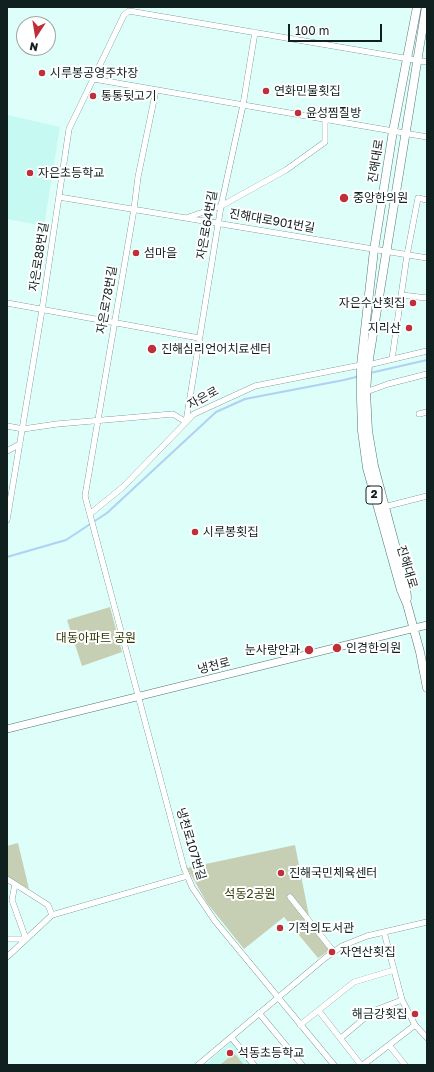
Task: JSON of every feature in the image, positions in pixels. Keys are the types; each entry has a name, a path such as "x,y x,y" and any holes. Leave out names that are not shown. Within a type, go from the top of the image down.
{"main road":[{"name":"진해대로","path":"364,366 374,250 393,131 417,7"},
{"name":"진해대로","path":"364,366 386,252 426,7"},
{"name":"2","path":"364,366 364,382"},
{"name":"진해대로","path":"364,382 368,431 374,466 406,586 407,604"},
{"name":"진해대로","path":"364,382 362,431 367,468 400,590 407,604"},
{"name":"2","path":"407,604 420,652 427,688"},
{"name":"냉천로","path":"7,729 427,625"},
{"name":"2","path":"420,652 427,666"}],"street":[{"name":"자은로88번길","path":"7,520 42,310 69,129 124,15 129,11 255,32"},
{"path":"255,32 427,62"},
{"name":"자은로64번길","path":"186,422 220,206 243,105 255,32"},
{"path":"94,79 427,137"},
{"name":"자은로78번길","path":"94,532 85,496 134,209 138,177 156,90"},
{"path":"185,218 220,206 286,170 324,142 325,119"},
{"name":"진해대로901번길","path":"59,197 427,258"},
{"path":"392,359 407,255 418,198 427,200"},
{"path":"401,295 427,298"},
{"path":"7,303 199,338"},
{"name":"자은로","path":"90,514 123,486 194,414 255,386 364,366 427,351"},
{"path":"366,392 388,384 427,374"},
{"path":"419,414 427,412"},
{"path":"7,426 23,429 173,414 186,422"},
{"path":"7,451 20,444"},
{"path":"384,507 427,496"},
{"name":"냉천로107번길","path":"94,532 187,876 208,913 334,1065"},
{"path":"7,957 52,915 187,876"},
{"path":"7,879 48,905 52,915"},
{"path":"15,884 12,900 26,939"},
{"path":"290,897 334,952"},
{"path":"198,1065 334,952 352,942 384,932 427,922"},
{"path":"384,932 402,1000 415,1025 427,1038"},
{"path":"7,939 26,939"},
{"path":"300,1025 354,982 394,970"},
{"path":"341,1038 373,1011 402,1000"},
{"path":"319,1011 362,1065 415,1025"},
{"path":"259,1014 302,1065"},
{"path":"231,1037 254,1065"},
{"path":"389,1045 405,1065"}],"shaded area":[{"name":"자은초등학교","path":"7,115 60,127 44,226 7,219"},
{"name":"석동초등학교","path":"232,1041 251,1065 205,1065"}],"green space":[{"name":"대동아파트 공원","path":"110,607 122,652 82,666 67,620"},
{"path":"18,843 29,889 7,876 7,846"},
{"name":"석동2공원","path":"295,845 309,916 307,922 330,950 318,958 284,917 244,949 207,903 187,868"},
{"path":"234,1053 244,1065 220,1065"}],"waterway":[{"path":"370,373 427,360"},
{"path":"7,557 66,540 107,513 216,412 245,399 360,376"}],"place":[{"name":"시루봉공영주차장","path":"42,73"},
{"name":"연화민물횟집","path":"266,91"},
{"name":"통통뒷고기","path":"93,96"},
{"name":"윤성찜질방","path":"298,113"},
{"name":"자은초등학교","path":"30,173"},
{"name":"중앙한의원","path":"344,198"},
{"name":"섬마을","path":"136,253"},
{"name":"자은수산횟집","path":"413,303"},
{"name":"지리산","path":"409,328"},
{"name":"진해심리언어치료센터","path":"152,349"},
{"name":"시루봉횟집","path":"195,532"},
{"name":"인경한의원","path":"337,648"},
{"name":"눈사랑안과","path":"309,650"},
{"name":"진해국민체육센터","path":"281,873"},
{"name":"기적의도서관","path":"280,928"},
{"name":"자연산횟집","path":"332,952"},
{"name":"해금강횟집","path":"415,1014"},
{"name":"석동초등학교","path":"230,1053"}]}
